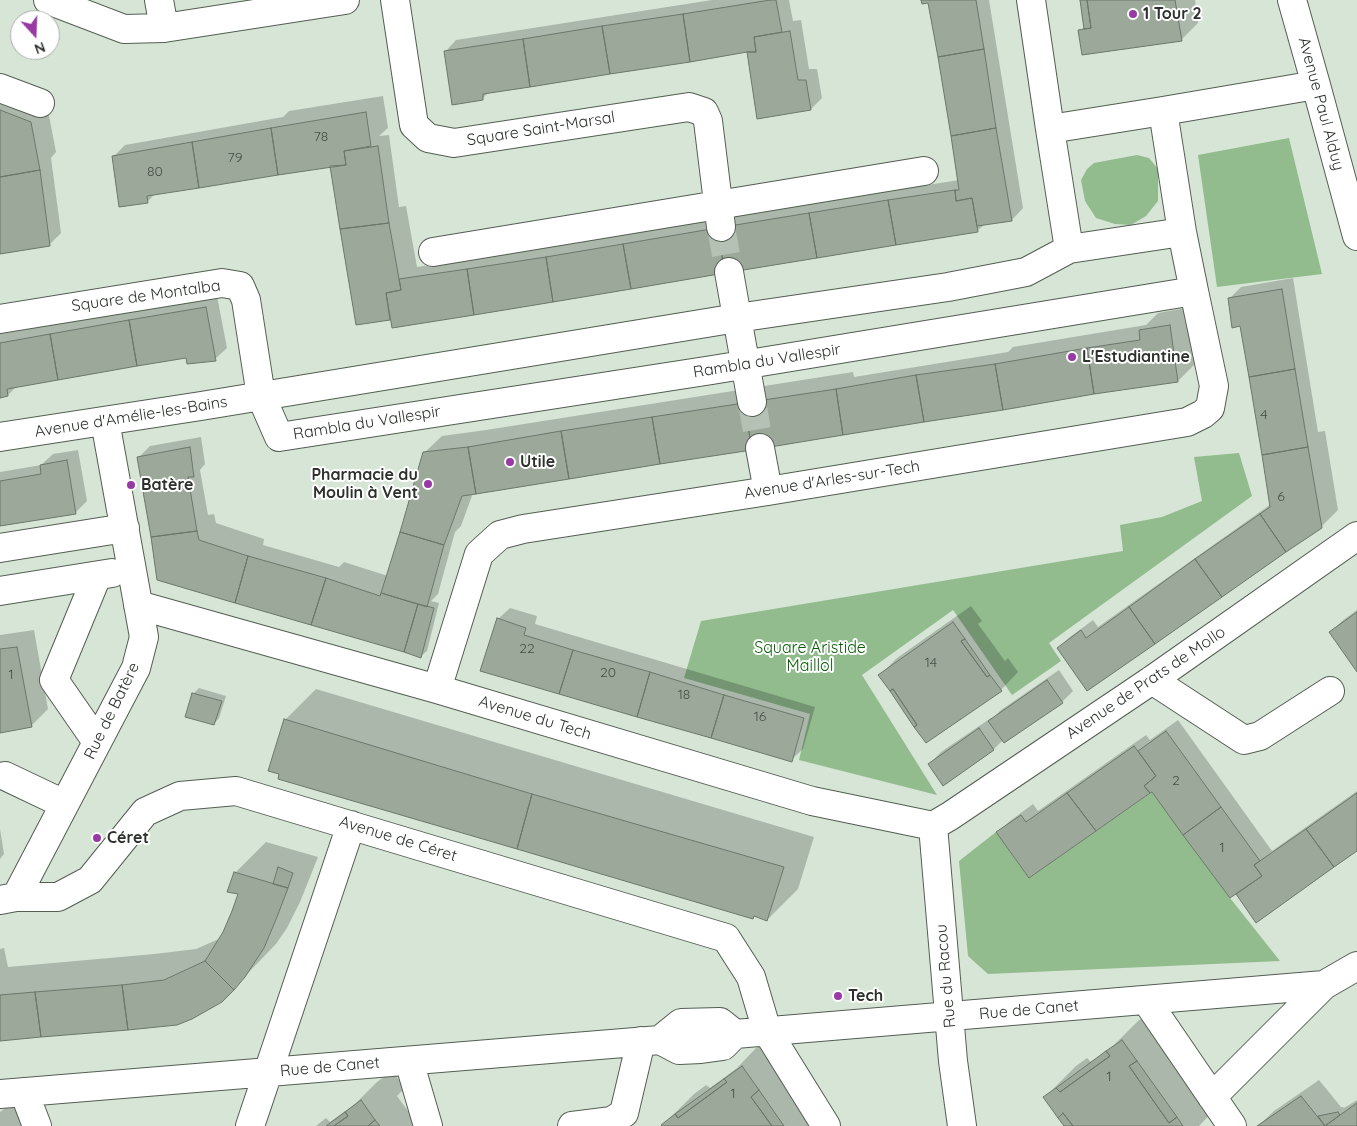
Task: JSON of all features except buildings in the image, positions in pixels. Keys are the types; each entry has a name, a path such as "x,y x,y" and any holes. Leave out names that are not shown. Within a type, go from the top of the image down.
{"street":[{"path":"48,0 124,29 164,28 345,0"},
{"path":"159,0 164,28"},
{"name":"Square Saint-Marsal","path":"395,0 414,125 428,138 454,142 689,107 704,112 708,121 719,216"},
{"path":"1031,0 1070,249"},
{"name":"Avenue Paul Alduy","path":"1292,0 1357,236"},
{"path":"1050,129 1164,112 1316,84"},
{"path":"0,88 40,103"},
{"path":"1164,112 1182,232 1194,291"},
{"path":"433,252 719,216 924,171"},
{"path":"261,396 737,318 948,287 1026,272 1070,249 1182,232"},
{"path":"729,272 752,402"},
{"name":"Square de Montalba","path":"0,318 222,283 240,286 246,300 261,396"},
{"name":"Rambla du Vallespir","path":"261,396 279,437 712,370 1194,291"},
{"name":"Avenue d'Arles-sur-Tech","path":"437,688 479,554 500,535 524,529 1187,422 1203,414 1210,408 1214,386 1194,291"},
{"name":"Avenue d'Amélie-les-Bains","path":"0,437 261,396"},
{"name":"Rue de Batère","path":"8,899 64,804 136,668 144,638 106,421"},
{"path":"760,448 768,491"},
{"path":"0,548 124,528"},
{"name":"Avenue de Prats de Mollo","path":"932,826 950,816 1152,680 1357,536"},
{"path":"0,591 132,570"},
{"path":"97,576 54,680 97,742"},
{"name":"Avenue du Tech","path":"138,605 437,688 812,801 932,826"},
{"path":"1152,680 1244,740 1260,736 1330,691"},
{"path":"5,776 64,804"},
{"name":"Avenue de Céret","path":"8,899 58,897 90,880 145,812 180,796 236,791 726,938 751,977 767,1031 826,1126"},
{"path":"250,1126 351,825"},
{"name":"Rue du Racou","path":"932,826 953,1061 962,1126"},
{"name":"Rue de Canet","path":"1212,1097 1324,986 1357,966"},
{"name":"Rue de Canet","path":"12,1093 650,1040 679,1050 701,1049 723,1046 735,1034 1324,986"},
{"path":"1146,1000 1232,1126"},
{"path":"572,1126 612,1121 624,1113 650,1040"},
{"path":"409,1061 428,1126"},
{"path":"12,1093 38,1126"}],"green space":[{"path":"1289,138 1322,274 1217,287 1198,155"},
{"path":"1137,155 1149,158 1158,169 1158,201 1146,216 1131,225 1115,224 1096,218 1085,201 1081,180 1087,169 1094,163"},
{"name":"Square Aristide Maillol","path":"1239,453 1252,496 1049,643 1061,661 1012,695 953,610 862,675 937,795 799,760 810,714 684,678 701,621 1123,551 1120,525 1162,517 1202,501 1194,457"},
{"path":"1152,792 1230,898 1280,961 988,974 968,956 959,861 996,832 1029,878"}],"tunnel":[{"path":"721,227 729,272"},
{"path":"752,402 760,448"}],"place":[{"name":"1 Tour 2","path":"1133,14"},
{"name":"L'Estudiantine","path":"1072,357"},
{"name":"Utile","path":"510,462"},
{"name":"Pharmacie du Moulin à Vent","path":"428,484"},
{"name":"Batère","path":"131,485"},
{"name":"Céret","path":"97,838"},
{"name":"Tech","path":"838,996"}]}
